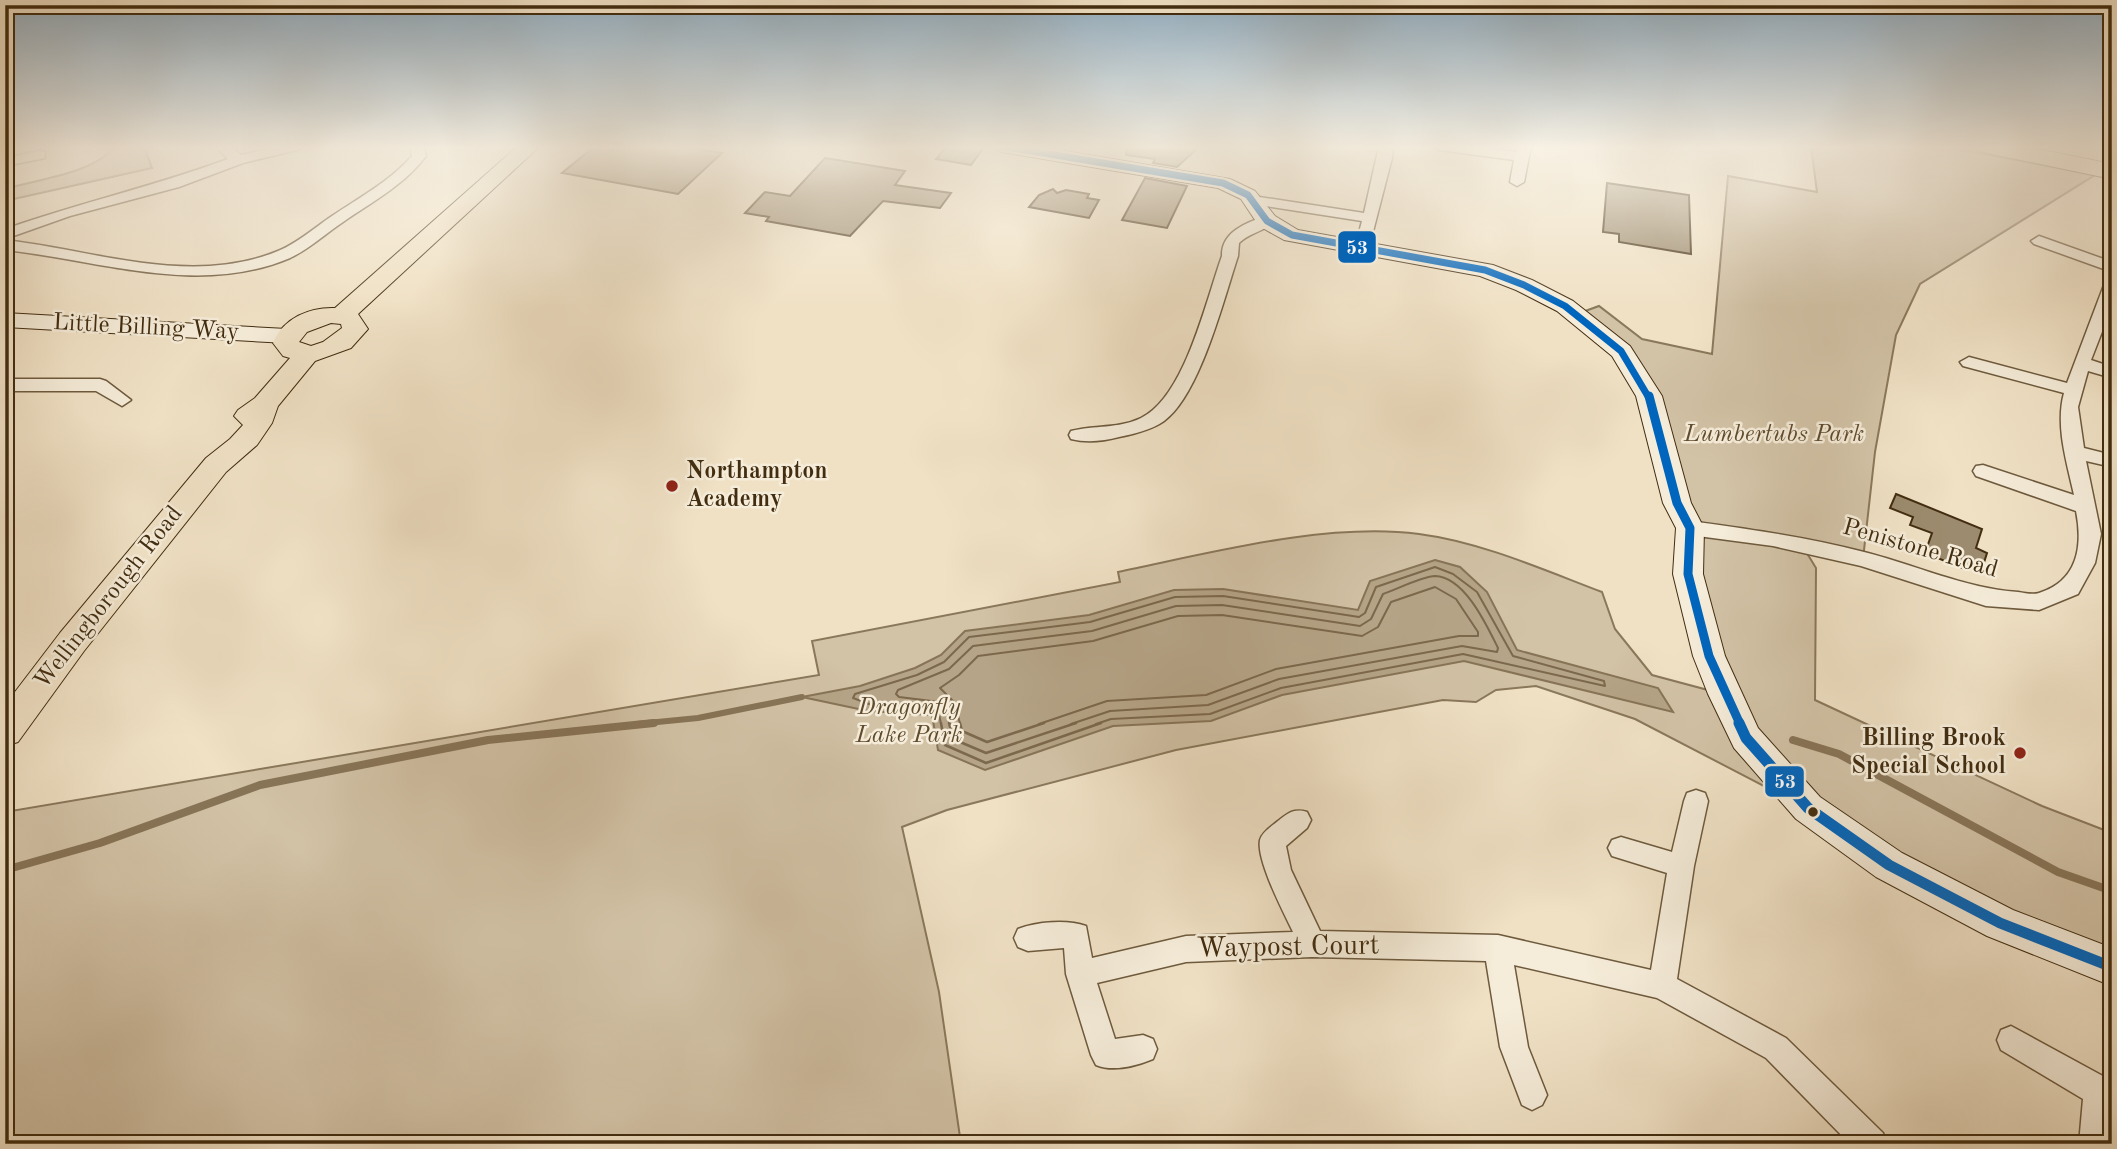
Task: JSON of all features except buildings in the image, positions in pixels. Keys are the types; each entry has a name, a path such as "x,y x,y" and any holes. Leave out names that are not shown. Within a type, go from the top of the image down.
{"main road":[{"path":"341,316 470,200"},
{"path":"341,316 355,323 352,335 338,346 308,353 289,348 286,343 287,336 310,320 341,316"},
{"name":"Wellingborough Road","path":"5,732 72,642 216,465 237,451 261,421 264,404 308,353"}],"street":[{"path":"5,234 65,213 115,200"},
{"path":"5,245 207,273 262,262 285,254 368,200"},
{"path":"1253,200 1369,218"},
{"path":"1253,200 1267,221 1292,235 1485,270 1524,285 1577,314 1621,351 1649,396 1677,503 1690,528 1688,573 1709,656 1746,738 1808,808 1889,865 2000,923 2112,967"},
{"path":"1363,248 1373,200"},
{"path":"1078,435 1091,436 1132,428 1163,413 1180,389 1230,256 1230,246 1235,237 1267,221"},
{"path":"2039,241 2112,267"},
{"name":"Penistone Road","path":"1690,528 1773,539 1863,559 1986,598 2039,602 2070,588 2085,563 2091,534 2070,427 2071,390 2112,285"},
{"name":"Little Billing Way","path":"5,320 287,336"},
{"path":"1969,362 2071,390"},
{"path":"2081,363 2112,373"},
{"path":"5,384 100,385 121,400"},
{"path":"2075,452 2112,461"},
{"path":"1983,471 2087,507"},
{"path":"1662,986 1681,866 1696,801"},
{"path":"1298,820 1272,842 1278,870 1312,944"},
{"path":"1621,848 1681,866"},
{"path":"1028,938 1076,935 1080,974 1106,1055 1143,1049"},
{"name":"Waypost Court","path":"1080,974 1186,950 1312,944 1498,948 1662,986 1776,1048 1869,1143"},
{"path":"1498,948 1514,1047 1532,1096"},
{"path":"2011,1040 2105,1093 2094,1144"}],"green space":[{"path":"1726,200 2055,200 1920,284 1896,335 1875,452 1863,559 1802,545 1816,568 1815,700 2042,806 2112,833 2112,967 1635,719 1536,686 1496,690 1476,702 1443,700 1176,750 947,810 902,827 939,992 961,1144 5,1144 5,812 819,675 812,641 1120,582 1118,572 1229,548 1346,532 1419,534 1466,543 1602,592 1615,629 1652,675 1723,694 1649,396 1577,314 1599,306 1642,339 1712,354"}],"water":[{"path":"1435,560 1460,567 1487,592 1517,650 1658,688 1673,712 1464,661 1282,695 1211,721 1113,726 985,770 938,750 932,715 868,711 802,697 860,686 915,668 941,655 965,631 1089,615 1174,590 1223,589 1358,610 1370,581"}],"waterway":[{"path":"637,724 698,718 802,697"},
{"path":"5,870 100,843 260,785 488,740 654,723"},
{"path":"1793,740 1839,754 2058,872 2112,891"}],"transit line":[{"name":"53","path":"1251,200 1267,221 1292,235 1485,270 1524,285 1565,306 1621,351 1649,396 1677,503 1690,528 1688,574 1709,656 1746,738 1808,808 1889,865 2000,923 2112,967"}],"place":[{"name":"Northampton Academy","path":"672,486"},
{"name":"Billing Brook Special School","path":"2020,753"}],"park label":[{"name":"Lumbertubs Park","path":"1774,435"},
{"name":"Dragonfly Lake Park","path":"909,722"}]}
